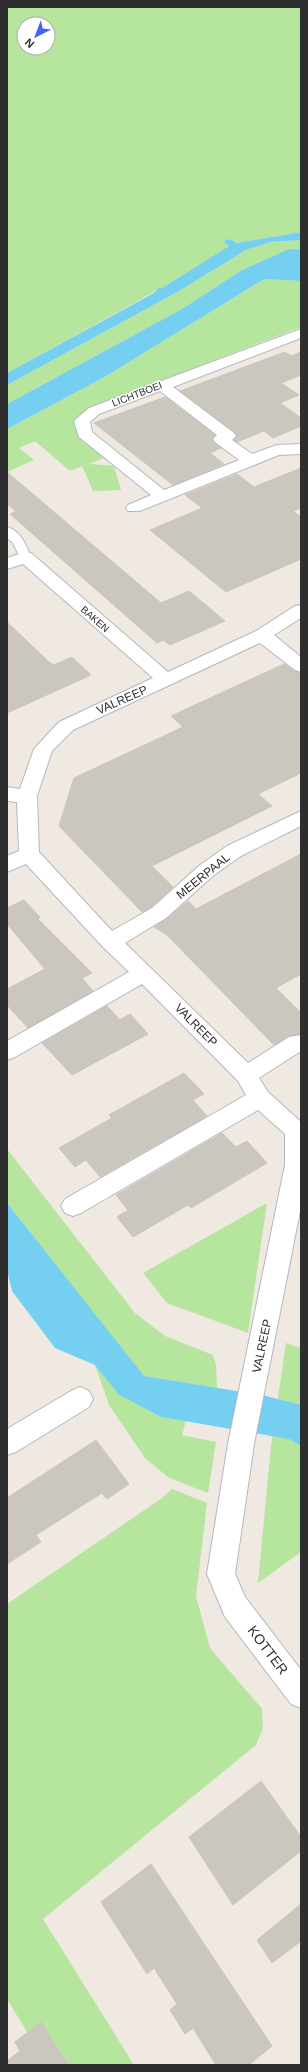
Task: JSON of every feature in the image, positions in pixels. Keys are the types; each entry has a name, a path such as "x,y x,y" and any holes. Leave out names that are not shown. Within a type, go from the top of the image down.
{"street":[{"name":"LICHTBOEI","path":"162,496 85,434 82,421 94,411 301,333"},
{"path":"161,385 228,436 221,438 251,461"},
{"path":"134,508 277,450 301,449"},
{"path":"7,564 25,557"},
{"name":"BAKEN","path":"25,557 166,680"},
{"name":"VALREEP","path":"235,1607 221,1574 240,1444 256,1374 297,1165 296,1131 260,1098 246,1075 144,973 110,942 29,854 17,795 43,749 66,726 262,635 301,610"},
{"path":"262,635 301,666"},
{"name":"MEERPAAL","path":"110,942 159,913 207,870 234,851 301,818"},
{"path":"7,865 29,854"},
{"path":"7,1051 144,973"},
{"path":"246,1075 297,1043 301,1043"},
{"path":"73,1206 260,1098"},
{"path":"7,1443 80,1399"},
{"name":"KOTTER","path":"235,1607 301,1694"}],"lane":[{"name":"BAKEN","path":"7,531 19,542 25,557"}],"green space":[{"path":"7,7 301,7 301,232 237,243 230,239 223,241 229,246 162,288 158,288 154,292 7,373"},
{"path":"301,240 301,250 289,249 242,270 182,309 7,404 7,385 179,291 246,250 271,242"},
{"path":"264,279 301,281 301,327 108,401 97,406 76,421 76,428 81,438 106,457 90,464 114,466 121,490 93,491 82,466 70,471 35,441 19,448 34,460 7,472 7,429 103,378"},
{"path":"7,1149 135,1313 165,1336 213,1355 216,1365 217,1389 144,1376 127,1357 7,1203"},
{"path":"267,1203 248,1333 167,1303 143,1273"},
{"path":"286,1343 301,1348 301,1405 287,1402 289,1439 301,1446 301,1552 258,1583 271,1446"},
{"path":"95,1365 119,1395 161,1417 186,1421 182,1435 216,1442 208,1493 169,1478 145,1458 109,1405"},
{"path":"172,1489 207,1503 196,1596 210,1648 262,1709 263,1728 256,1745 43,1919 134,2065 47,2065 7,1999 7,1604 162,1498"}],"water":[{"path":"301,232 301,240 271,242 246,250 179,291 7,385 7,373 154,293 158,288 162,288 229,246 223,241 230,239 237,243"},
{"path":"289,249 301,250 301,281 264,279 103,378 7,429 7,404 182,309 242,270"},
{"path":"7,1203 144,1376 266,1396 301,1405 301,1446 289,1439 161,1417 119,1395 95,1365 55,1348 12,1291 7,1270"}],"building":[{"path":"285,352 291,356 301,352 301,375 281,383 299,395 280,403 301,418 301,426 273,438 264,431 237,442 234,440 237,436 235,432 180,391"},
{"path":"165,397 215,435 212,440 221,448 210,453 224,464 173,485 94,423"},
{"path":"301,468 301,508 293,511 301,517 301,559 226,592 150,530 202,508 185,495 237,474 254,487"},
{"path":"7,472 161,603 189,591 225,621 170,645 163,640 157,643 10,514 16,511 7,504"},
{"path":"7,622 49,662 54,665 72,657 91,675 7,713"},
{"path":"284,664 294,671 301,673 301,773 258,794 272,806 152,866 173,887 151,907 142,912 59,826 74,778 183,727 171,716"},
{"path":"301,854 301,974 276,988 301,1013 301,1034 288,1036 274,1045 167,935 154,927 167,919 188,901 196,909"},
{"path":"24,900 40,917 38,919 92,973 82,978 93,991 28,1028 7,1005 7,989 45,969 7,924 7,908"},
{"path":"107,1006 120,1020 130,1014 148,1034 72,1075 42,1043"},
{"path":"184,1073 204,1094 193,1100 207,1116 100,1177 86,1160 75,1167 59,1148 112,1118 109,1115"},
{"path":"222,1133 236,1147 247,1141 267,1163 191,1208 188,1205 133,1237 117,1217 128,1210 116,1195"},
{"path":"96,1440 129,1484 107,1499 102,1493 36,1535 41,1542 7,1564 7,1498"},
{"path":"261,1781 301,1837 301,1851 233,1905 189,1837"},
{"path":"151,1864 272,2046 249,2065 216,2065 193,2028 185,2034 170,2010 177,2004 154,1968 147,1974 101,1902"},
{"path":"301,1904 301,1941 272,1963 257,1940"},
{"path":"41,2022 68,2065 7,2065 7,2061 20,2051 15,2042"}]}
